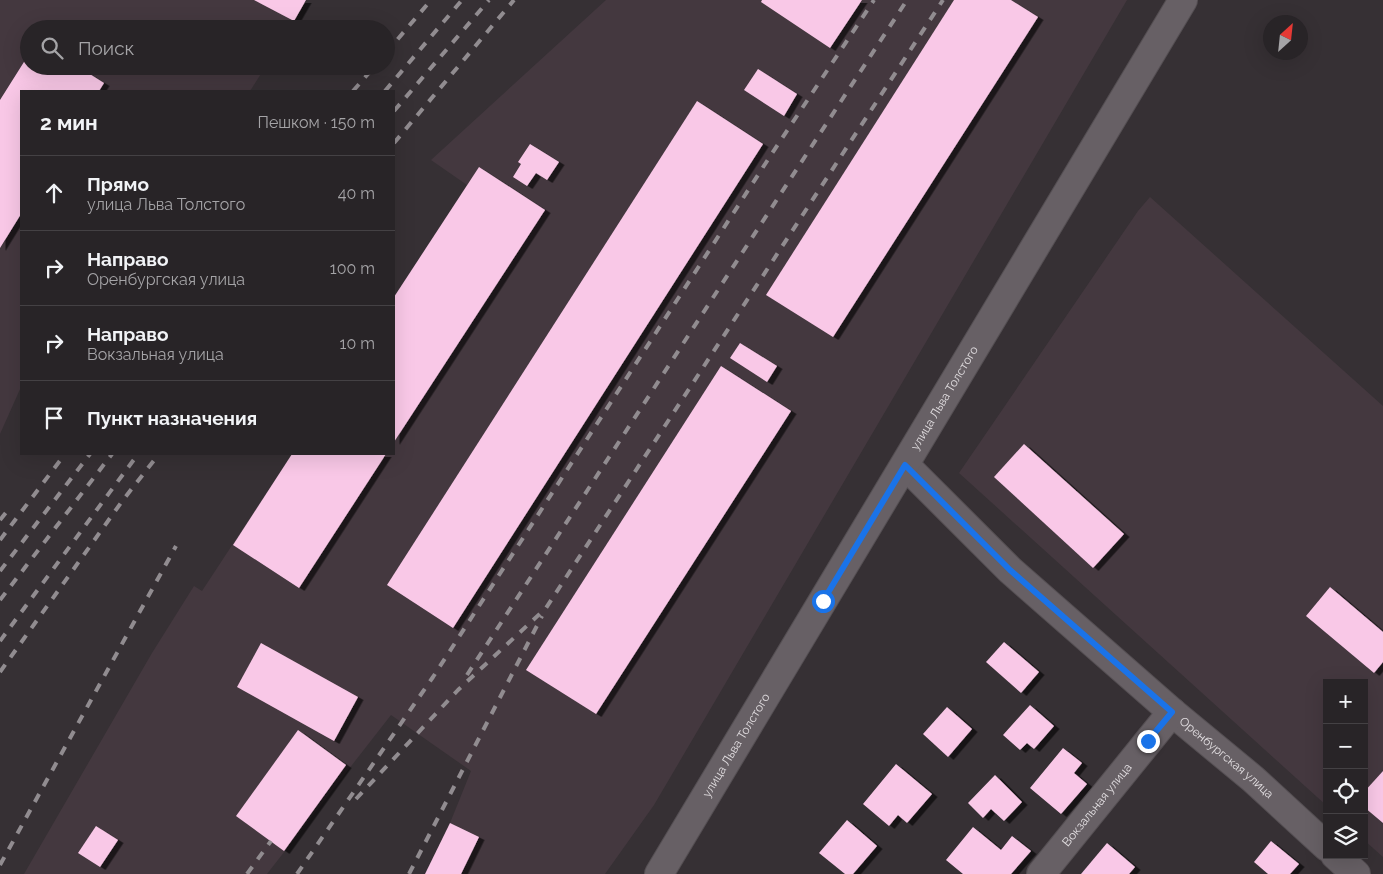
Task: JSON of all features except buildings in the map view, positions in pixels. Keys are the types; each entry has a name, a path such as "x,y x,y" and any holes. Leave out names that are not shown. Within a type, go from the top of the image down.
{"street":[{"name":"улица Льва Толстого","path":"659,874 1183,0"},
{"name":"Оренбургская улица","path":"905,465 1010,570 1172,712 1252,779 1323,843"},
{"name":"Вокзальная улица","path":"1041,874 1172,712"},
{"path":"1339,859 1356,874"}],"shaded area":[{"path":"0,0 306,0 294,20 20,20 20,75 260,75 251,90 20,90 20,389 0,434"},
{"path":"606,0 1127,0 654,805 605,874 425,874 450,823 471,771 391,715 267,874 24,874 152,653 194,586 202,591 291,455 395,455 395,295 467,185 431,160"},
{"path":"1150,197 1383,406 1383,857 1368,844 1368,679 1323,679 1323,802 959,473 1138,211"}],"railway":[{"path":"395,42 431,0"},
{"path":"386,90 462,0"},
{"path":"395,110 489,0"},
{"path":"395,142 514,0"},
{"path":"297,874 433,677 769,158 874,0"},
{"path":"467,675 907,0"},
{"path":"356,799 458,690 546,608 943,0"},
{"path":"354,90 367,75"},
{"path":"0,540 64,455"},
{"path":"0,571 89,455"},
{"path":"0,600 111,455"},
{"path":"0,641 137,455"},
{"path":"0,672 123,500 158,455"},
{"path":"0,520 8,510"},
{"path":"0,865 176,546"},
{"path":"409,874 542,616"},
{"path":"247,874 271,841"}],"route":[{"path":"823,601 905,465 1010,570 1172,712 1148,741"}]}
